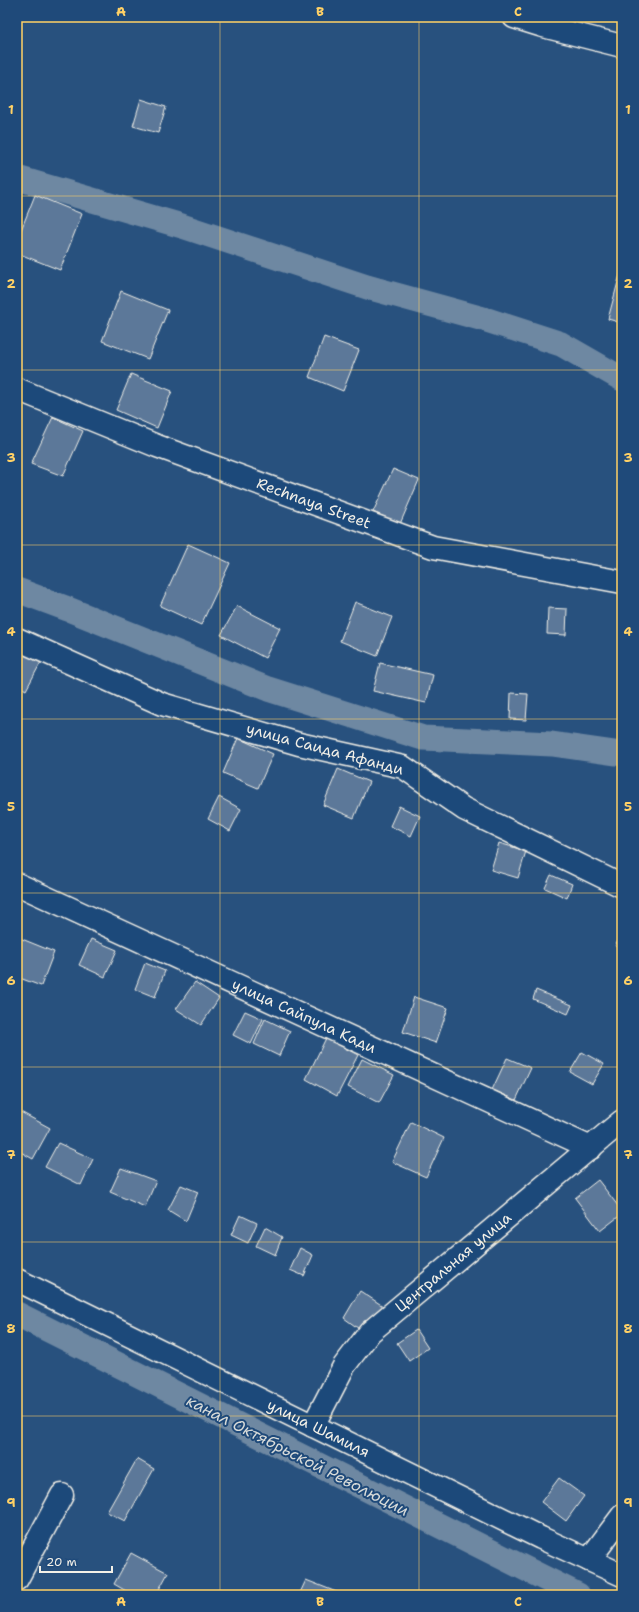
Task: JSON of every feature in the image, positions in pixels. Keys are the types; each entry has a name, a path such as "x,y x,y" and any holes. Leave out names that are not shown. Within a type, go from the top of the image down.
{"street":[{"path":"514,17 622,46"},
{"name":"Rechnaya Street","path":"17,389 157,446 433,546 622,582"},
{"name":"улица Саида Афанди","path":"17,639 162,704 299,744 403,767 464,809 622,886"},
{"name":"улица Сайпула Кади","path":"17,884 591,1148"},
{"name":"Центральная улица","path":"313,1426 344,1366 370,1332 622,1121"},
{"name":"улица Шамиля","path":"17,1280 541,1538 622,1575"},
{"path":"17,1579 62,1495"},
{"path":"589,1560 622,1516"}],"building":[{"path":"141,99 166,107 158,133 133,126"},
{"path":"35,195 82,214 60,270 17,253 17,240"},
{"path":"622,267 622,323 608,319"},
{"path":"121,291 168,310 148,359 102,341"},
{"path":"324,337 359,350 343,391 309,377"},
{"path":"131,374 172,391 157,428 116,410"},
{"path":"53,417 83,431 63,476 31,464"},
{"path":"393,469 419,480 400,524 373,512"},
{"path":"188,544 230,563 201,625 160,606"},
{"path":"355,602 392,617 377,656 340,641"},
{"path":"237,606 280,628 265,658 221,635"},
{"path":"548,608 567,609 566,635 547,634"},
{"path":"17,649 41,662 26,690 17,685"},
{"path":"380,663 433,675 426,703 373,691"},
{"path":"511,693 528,694 526,720 510,719"},
{"path":"238,738 273,754 258,788 223,773"},
{"path":"338,769 369,782 354,818 323,805"},
{"path":"219,797 241,809 230,831 208,819"},
{"path":"399,806 420,816 411,836 390,826"},
{"path":"499,843 526,851 518,878 491,870"},
{"path":"551,875 572,884 567,898 545,888"},
{"path":"622,934 622,949 615,946"},
{"path":"17,937 54,952 41,986 17,977"},
{"path":"91,939 117,950 105,977 79,965"},
{"path":"145,963 165,971 155,997 135,989"},
{"path":"195,982 219,998 201,1025 176,1009"},
{"path":"536,990 572,1005 568,1014 533,999"},
{"path":"414,997 448,1008 436,1043 403,1032"},
{"path":"245,1011 263,1019 251,1044 233,1035"},
{"path":"265,1019 290,1031 279,1056 254,1044"},
{"path":"326,1038 358,1055 337,1096 306,1079"},
{"path":"582,1052 604,1064 592,1084 570,1072"},
{"path":"507,1058 531,1068 516,1100 492,1090"},
{"path":"362,1059 394,1075 379,1103 348,1087"},
{"path":"17,1110 50,1128 33,1159 17,1150"},
{"path":"411,1122 444,1138 426,1177 392,1162"},
{"path":"58,1143 93,1159 81,1185 45,1167"},
{"path":"121,1168 156,1181 145,1207 110,1192"},
{"path":"598,1180 622,1211 622,1214 600,1231 575,1198"},
{"path":"181,1185 198,1192 186,1221 168,1210"},
{"path":"240,1215 257,1223 248,1243 231,1235"},
{"path":"265,1227 282,1237 275,1255 256,1246"},
{"path":"300,1248 313,1255 304,1276 290,1270"},
{"path":"360,1291 383,1306 362,1331 344,1318"},
{"path":"416,1330 428,1348 409,1361 397,1343"},
{"path":"137,1459 154,1469 125,1521 107,1512"},
{"path":"559,1478 584,1496 566,1521 541,1502"},
{"path":"131,1553 168,1573 156,1595 133,1595 114,1584"},
{"path":"306,1580 344,1595 299,1595"}],"waterway":[{"path":"17,178 182,226 367,287 487,320 561,344 622,379"},
{"path":"17,590 268,689 423,738 552,744 622,754"},
{"name":"канал Октябрьской Революции","path":"17,1314 578,1595"}]}
